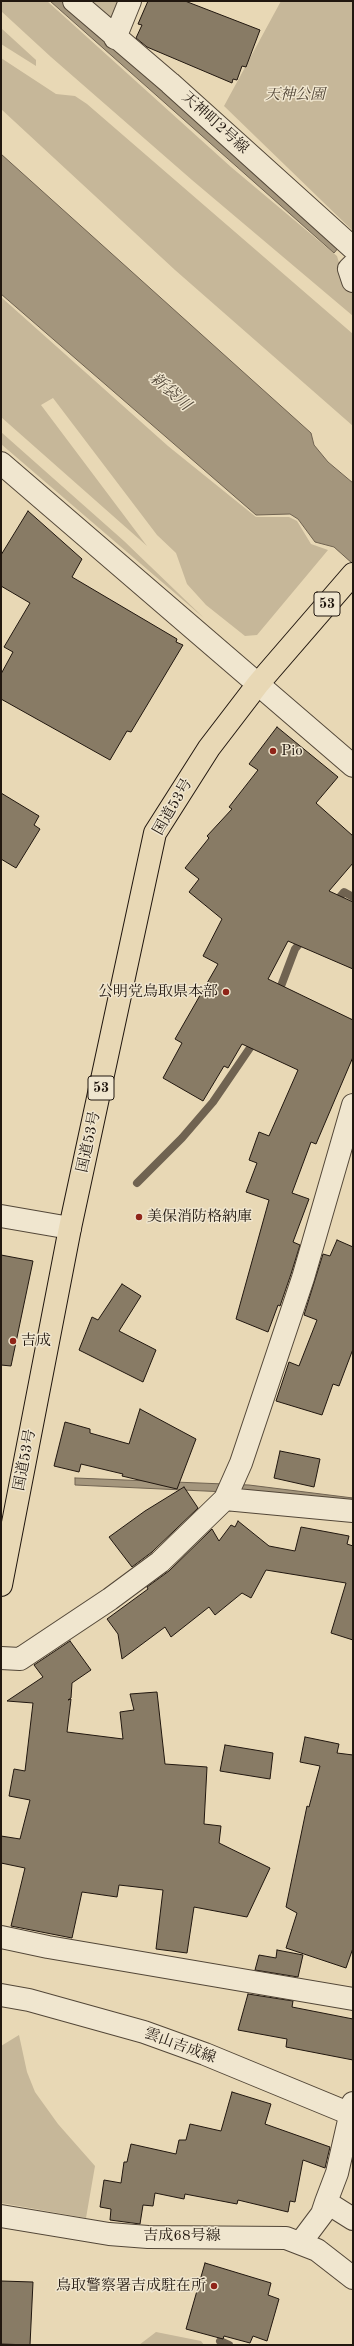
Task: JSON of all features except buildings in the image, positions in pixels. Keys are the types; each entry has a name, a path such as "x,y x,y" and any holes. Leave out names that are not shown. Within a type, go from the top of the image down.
{"highway":[{"name":"国道53号","path":"1,1585 70,1228 156,832 209,748 258,684 353,574"}],"street":[{"name":"天神町2号線","path":"74,1 115,38 170,83 353,248"},
{"path":"115,38 130,1"},
{"path":"353,265 349,269 353,281"},
{"path":"1,463 353,766"},
{"path":"1,1658 20,1659 110,1599 160,1562 225,1499 241,1463 303,1278 353,1104"},
{"path":"1,1216 70,1228"},
{"path":"225,1499 353,1511"},
{"path":"1,1937 56,1949 353,1998"},
{"name":"雲山吉成線","path":"1,1995 29,2000 144,2032 352,2110"},
{"path":"301,2242 322,2214 337,2173 352,2110"},
{"path":"326,2202 353,2219"},
{"name":"吉成68号線","path":"1,2216 109,2234 148,2237 286,2238 301,2242 330,2258 353,2278"}],"green space":[{"path":"1,1 47,1 231,167 337,256 344,279 353,291 353,316 192,180 51,57 1,11"},
{"path":"87,1 119,1 113,17 105,18"},
{"name":"天神公園","path":"281,1 353,1 353,231 224,106"},
{"path":"1,28 36,60 36,66 1,44"},
{"path":"1,58 56,94 75,96 87,104 353,334 353,426 175,270 1,109"},
{"path":"1,297 168,446 256,517 289,517 297,521 311,544 328,550 257,635 245,636 206,605 187,584 176,553 157,535 53,398 41,405 147,546 1,417"},
{"path":"1,432 124,541 204,618 1,444"},
{"path":"19,2035 27,2072 35,2092 58,2124 95,2166 86,2218 1,2203 1,2046"},
{"path":"156,2332 201,2341 204,2345 139,2345"}],"water":[{"path":"50,1 62,1 339,247 334,253"},
{"name":"新袋川","path":"1,154 311,433 314,445 328,462 353,483 353,564 334,547 315,542 298,519 290,514 256,515 1,294"},
{"path":"75,1478 249,1485 353,1498 353,1505 248,1493 75,1485"}],"waterway":[{"path":"334,904 344,892 353,897"},
{"path":"278,994 295,949 305,937"},
{"path":"137,1183 182,1138 213,1102 256,1039"},
{"path":"220,2341 229,2345"}],"place":[{"name":"Pio","path":"273,751"},
{"name":"公明党鳥取県本部","path":"226,992"},
{"name":"美保消防格納庫","path":"139,1217"},
{"name":"吉成","path":"13,1341"},
{"name":"鳥取警察署吉成駐在所","path":"214,2286"}]}
